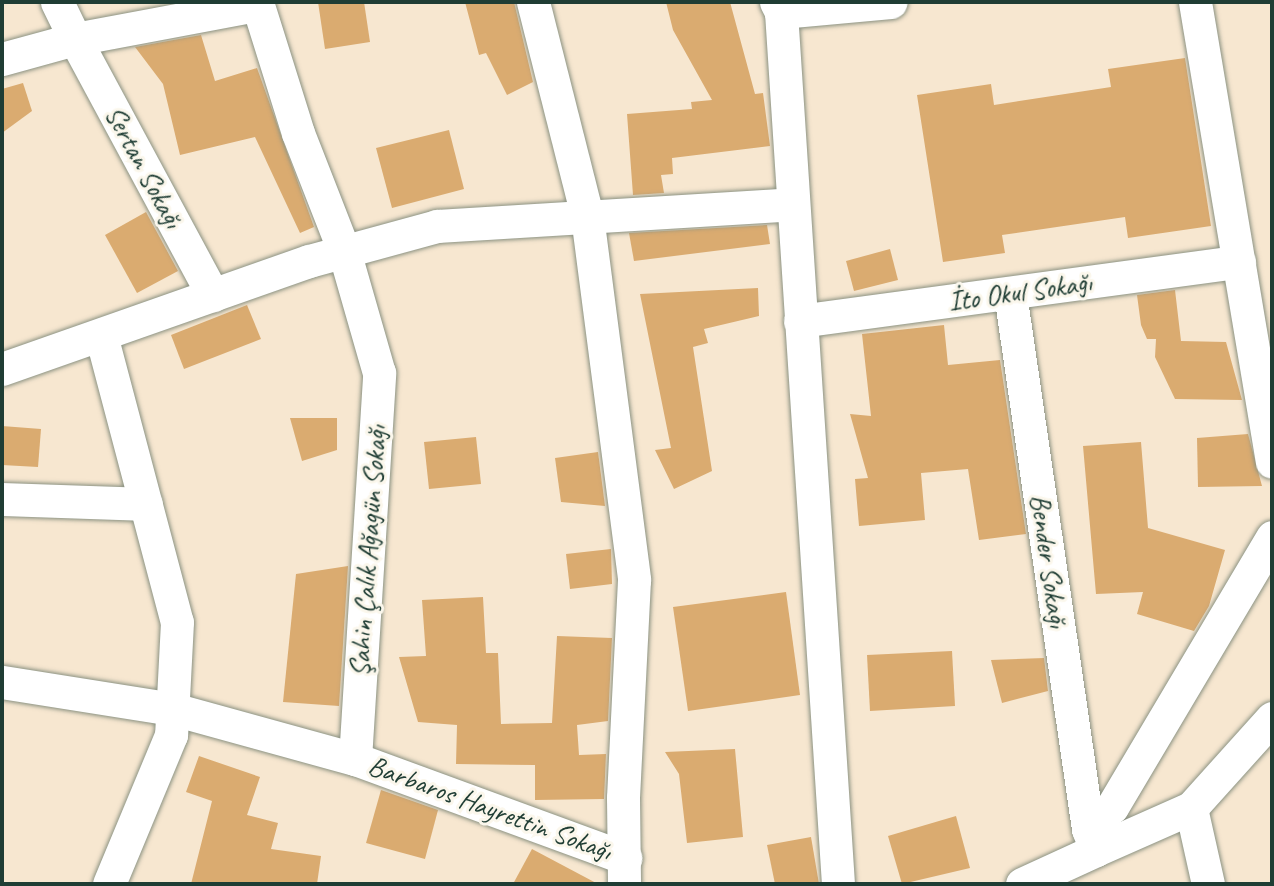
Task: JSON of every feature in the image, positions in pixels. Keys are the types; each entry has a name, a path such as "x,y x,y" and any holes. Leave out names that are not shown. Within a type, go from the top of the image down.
{"street":[{"name":"Sertan Sokağı","path":"57,2 214,295"},
{"path":"533,2 587,216 634,580 623,798 625,871"},
{"path":"838,884 780,5 891,2"},
{"path":"1195,2 1272,462"},
{"path":"2,59 75,39 151,13 256,3"},
{"name":"Şahin Çalık Ağagün Sokağı","path":"256,3 344,251 379,373 355,759"},
{"path":"2,369 344,251 437,226 792,204"},
{"name":"İto Okul Sokağı","path":"800,321 1239,262"},
{"name":"Bender Sokağı","path":"1010,293 1092,839"},
{"path":"101,335 177,622 172,734 109,884"},
{"path":"2,499 146,504"},
{"path":"1092,839 1272,537"},
{"path":"2,682 173,709 355,759"},
{"path":"1023,884 1092,839 1191,808 1272,718"},
{"name":"Barbaros Hayrettin Sokağı","path":"355,759 625,871"},
{"path":"1191,808 1208,884"}],"building":[{"path":"318,2 364,2 370,42 325,49"},
{"path":"465,2 514,2 533,82 507,95 486,53 479,55"},
{"path":"666,2 730,2 755,94 763,93 770,146 672,158 673,174 661,175 664,193 633,195 627,114 692,109 691,102 712,100 673,30"},
{"path":"201,35 215,81 257,68 314,227 300,233 255,137 180,155 163,84 135,47"},
{"path":"1185,58 1211,226 1128,238 1125,217 1002,235 1005,253 943,262 917,95 991,84 994,105 1111,87 1108,69"},
{"path":"23,83 32,111 2,133 2,89"},
{"path":"449,130 464,189 392,208 376,148"},
{"path":"146,212 178,271 137,293 105,235"},
{"path":"767,225 770,244 634,261 629,233"},
{"path":"890,249 898,280 854,291 846,261"},
{"path":"758,288 759,316 704,329 708,343 693,347 712,471 674,489 655,450 671,448 640,294"},
{"path":"1175,290 1181,341 1226,342 1242,400 1175,399 1155,357 1156,339 1147,339 1141,325 1137,295"},
{"path":"247,305 261,339 184,369 171,335"},
{"path":"944,325 948,365 1000,360 1026,534 979,540 968,469 921,473 925,520 859,526 855,479 868,478 850,414 871,416 862,334"},
{"path":"290,418 337,418 337,450 302,461"},
{"path":"2,426 41,429 38,467 2,465"},
{"path":"1248,434 1262,486 1198,487 1197,438"},
{"path":"476,437 481,484 429,489 424,442"},
{"path":"1141,442 1148,528 1225,550 1209,606 1194,631 1137,614 1143,592 1096,594 1083,446"},
{"path":"598,452 605,506 561,502 555,458"},
{"path":"611,549 612,584 570,589 566,554"},
{"path":"348,566 339,706 283,702 296,574"},
{"path":"786,592 800,695 688,711 673,607"},
{"path":"483,597 486,653 498,653 501,724 552,723 557,636 612,638 608,721 577,725 579,755 606,754 604,799 535,800 535,765 456,764 457,725 418,722 399,657 426,656 422,600"},
{"path":"952,651 955,706 870,711 867,655"},
{"path":"1044,658 1048,691 1002,703 991,660"},
{"path":"735,749 743,837 687,843 679,774 665,752"},
{"path":"199,756 260,777 247,815 278,823 271,849 321,856 317,884 191,884 212,801 186,792"},
{"path":"381,790 438,810 425,859 366,843"},
{"path":"956,816 970,868 902,884 888,836"},
{"path":"811,837 819,884 775,884 767,845"},
{"path":"532,849 598,884 513,884"}]}
